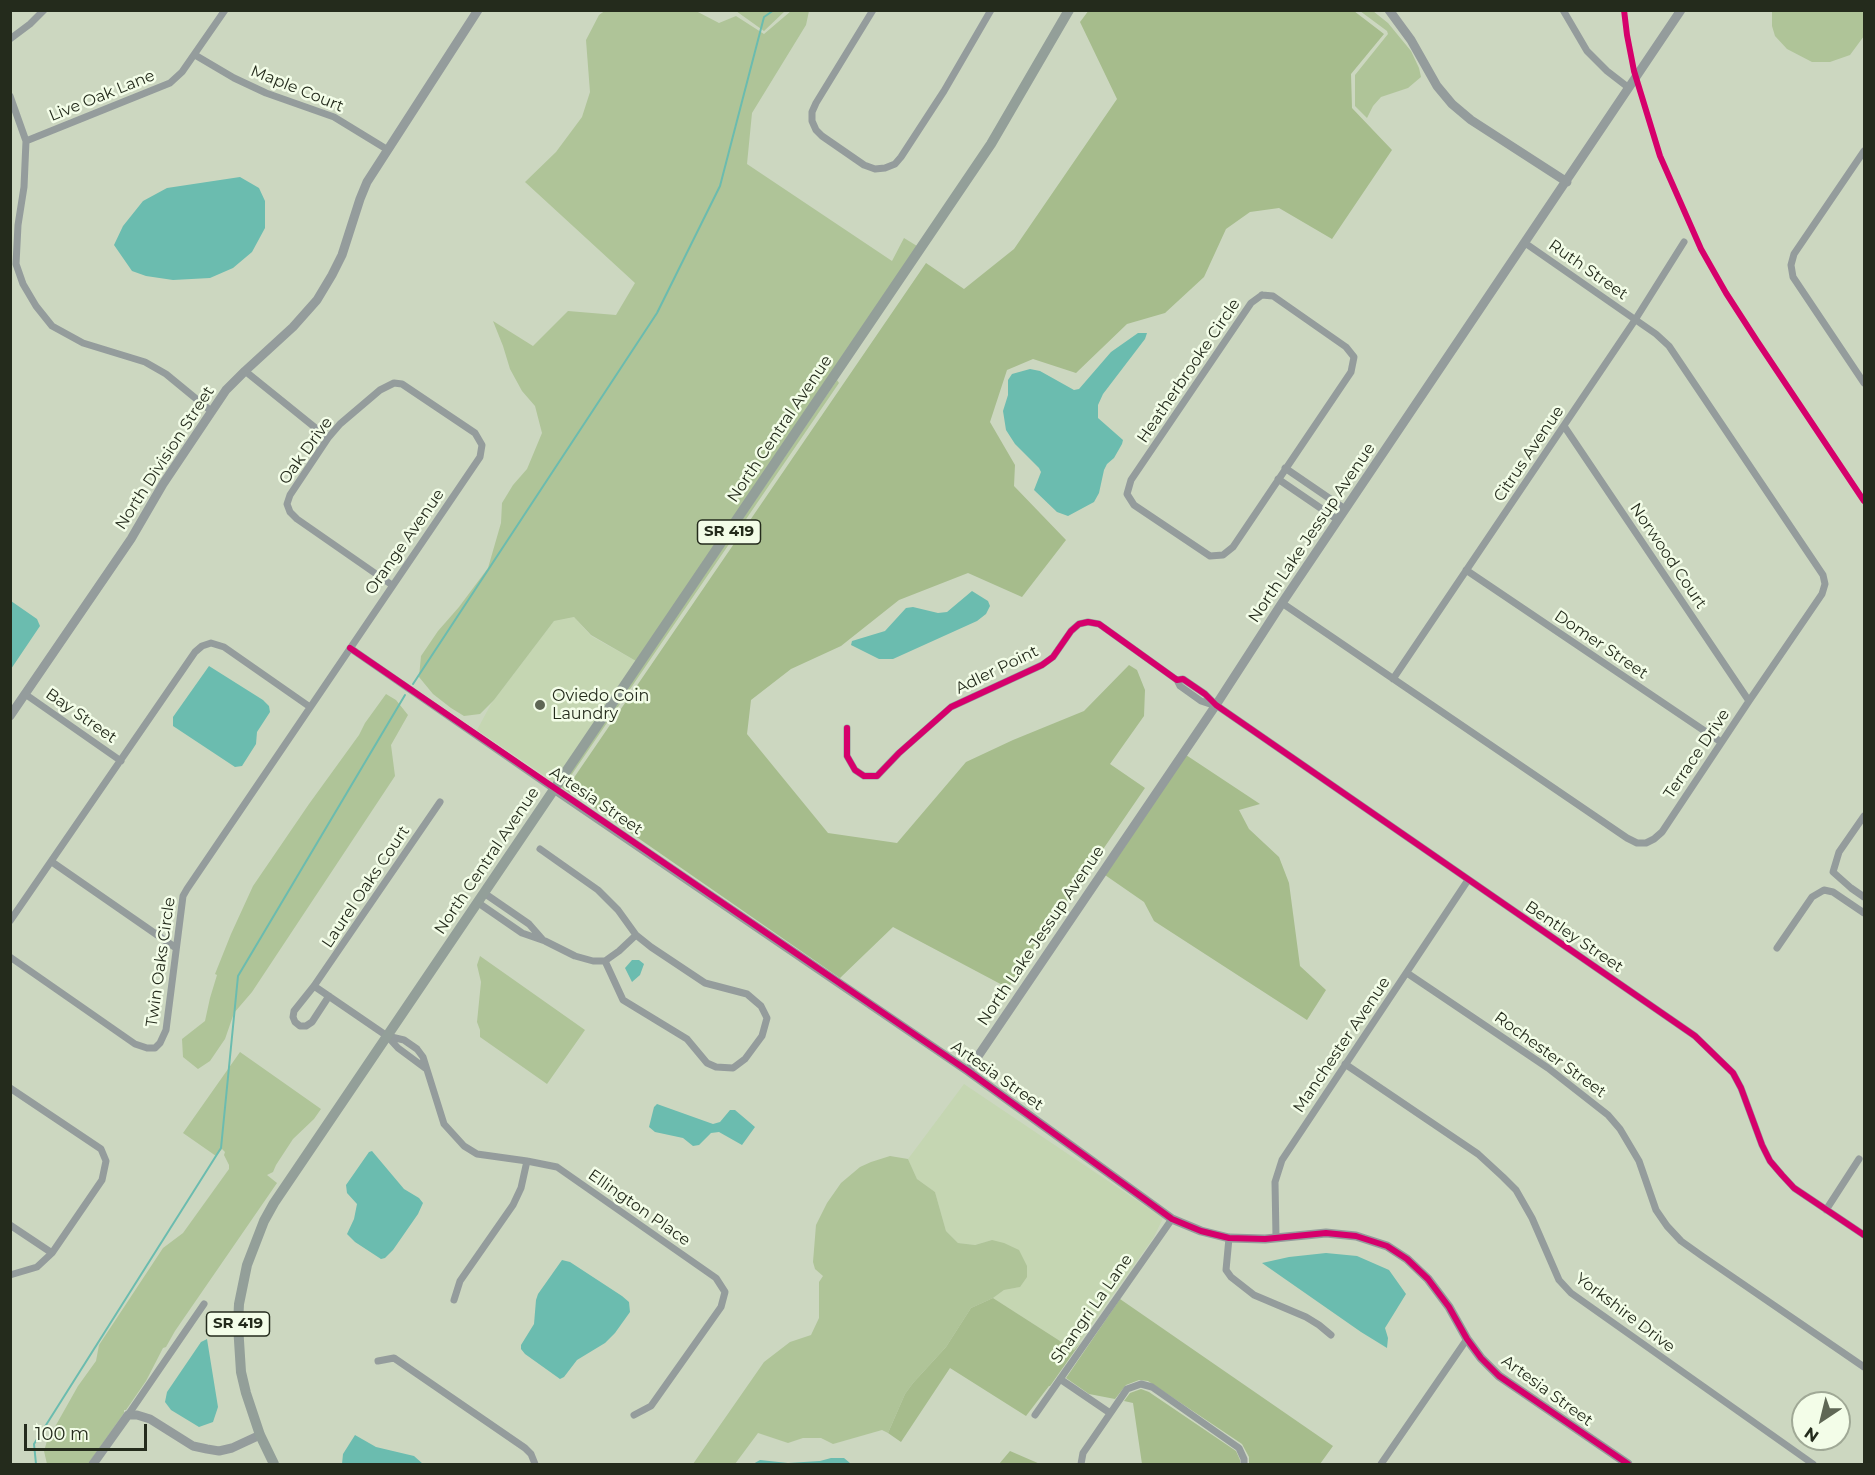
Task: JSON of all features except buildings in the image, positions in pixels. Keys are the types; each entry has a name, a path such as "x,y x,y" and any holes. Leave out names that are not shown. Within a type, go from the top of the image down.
{"main road":[{"name":"North Central Avenue","path":"260,1435 246,1393 238,1346 239,1304 247,1265 264,1221 284,1187 991,144 1069,10"},
{"name":"SR 419","path":"260,1435 274,1464"}],"street":[{"path":"10,39 44,10"},
{"name":"Live Oak Lane","path":"26,141 170,83 182,72 225,10"},
{"name":"North Division Street","path":"10,716 131,539 163,484 226,390 293,327 317,300 342,255 367,182 478,10"},
{"path":"873,10 816,103 812,112 812,121 822,136 864,165 876,169 894,164 901,157 944,91 991,10"},
{"path":"1389,10 1411,40 1437,86 1452,104 1471,120 1567,182"},
{"path":"1563,10 1587,51 1629,88"},
{"name":"North Lake Jessup Avenue","path":"968,1071 1681,10"},
{"name":"Maple Court","path":"195,54 234,78 266,93 334,117 388,150"},
{"path":"10,96 26,141 24,187 13,265 36,306 52,326 83,344 145,362 166,374 211,411"},
{"path":"1864,151 1794,254 1791,264 1793,276 1864,383"},
{"name":"Citrus Avenue","path":"1393,679 1635,320 1684,242"},
{"name":"Ruth Street","path":"1525,243 1635,320"},
{"name":"Heatherbrooke Circle","path":"1262,296 1273,296 1346,346 1354,357 1351,372 1278,479 1233,547 1223,555 1210,556 1134,506 1127,494 1131,480 1251,303 1262,296"},
{"name":"Terrace Drive","path":"1282,603 1627,838 1637,843 1646,843 1654,839 1662,832 1822,594 1825,584 1822,575 1669,346 1635,320"},
{"path":"245,371 328,438"},
{"name":"Oak Drive","path":"392,585 290,512 287,504 290,495 328,438 340,424 380,390 394,383 409,388 475,433 480,440 482,450"},
{"name":"Norwood Court","path":"1564,426 1749,700"},
{"name":"Orange Avenue","path":"350,648 475,465 482,450"},
{"path":"1285,468 1345,509"},
{"path":"1278,479 1338,520"},
{"path":"1305,498 1312,487"},
{"name":"Domer Street","path":"1466,570 1721,742"},
{"name":"Adler Point","path":"847,728 847,756 855,770 869,777 877,776 899,753 951,707 1042,665 1053,657 1071,631 1079,624 1088,621 1106,628 1177,680 1183,679 1205,694 1216,705"},
{"path":"10,921 195,652 202,646 211,643 224,647 310,707"},
{"name":"Artesia Street","path":"350,648 968,1071 1172,1219 1201,1231 1230,1238 1265,1239 1326,1233 1356,1236 1386,1246 1407,1259 1428,1278 1449,1307 1467,1339 1481,1358 1499,1376 1628,1464"},
{"name":"Twin Oaks Circle","path":"10,957 135,1044 147,1048 155,1047 160,1043 166,1030 183,896 350,648"},
{"name":"Bay Street","path":"25,694 121,761"},
{"name":"Bentley Street","path":"1216,705 1695,1036 1733,1073 1770,1161 1794,1188 1864,1235"},
{"name":"Laurel Oaks Court","path":"329,996 312,1022 306,1026 300,1026 295,1022 294,1011 314,986 440,802"},
{"path":"1864,816 1839,852 1833,872 1864,897"},
{"path":"540,849 598,890 618,910 636,935 651,947 705,983 747,994 761,1006 767,1018 762,1036 745,1059 733,1068 716,1067 707,1063 687,1039 623,1000 605,961"},
{"path":"52,862 176,948"},
{"name":"Manchester Avenue","path":"1276,1237 1275,1182 1282,1160 1468,880"},
{"path":"1777,948 1812,897 1824,890 1833,892 1864,913"},
{"path":"480,898 522,933 545,941 574,956 593,961 605,961 636,935"},
{"path":"480,898 529,924 545,941"},
{"name":"Rochester Street","path":"1407,973 1548,1068 1608,1115 1639,1161 1656,1209 1674,1234 1702,1256 1864,1367"},
{"path":"314,986 387,1036"},
{"name":"Ellington Place","path":"387,1036 398,1048 426,1069 444,1124 454,1137 477,1154 557,1167 716,1278 725,1292 721,1307 651,1406 634,1415"},
{"name":"Yorkshire Drive","path":"1345,1064 1478,1154 1516,1190 1533,1218 1559,1280 1571,1293 1814,1464"},
{"path":"10,1088 101,1149 106,1161 102,1180 52,1253 37,1267 10,1275"},
{"path":"1826,1210 1859,1159"},
{"path":"454,1300 460,1281 513,1205 521,1188 527,1161"},
{"name":"Shangri La Lane","path":"1035,1415 1172,1219"},
{"path":"10,1225 52,1253"},
{"path":"1230,1238 1226,1270 1231,1277 1254,1295 1306,1317 1331,1335"},
{"path":"93,1464 204,1304"},
{"path":"1381,1464 1467,1339"},
{"path":"378,1361 394,1358 525,1448 531,1454 535,1464"},
{"path":"1060,1379 1110,1413"},
{"path":"1081,1464 1083,1453 1127,1389 1141,1384 1239,1448 1245,1459 1244,1464"},
{"path":"128,1415 150,1419 193,1446 219,1451 232,1448 260,1435"}],"shaded area":[{"path":"606,10 696,11 719,23 736,16 764,34 791,11 809,11 806,25 752,113 747,164 892,261 904,238 917,246 636,661 591,635 574,617 554,621 494,700 480,714 464,716 433,694 419,677 421,656 488,568 501,523 502,503 513,485 527,469 542,433 535,406 522,391 510,369 493,321 533,346 568,311 616,315 635,283 525,182 556,152 582,117 590,92 586,40 599,15"},
{"path":"1089,10 1354,11 1384,34 1351,74 1352,108 1392,150 1332,239 1279,208 1250,212 1226,229 1204,277 1165,313 1127,324 1076,373 1033,359 1007,370 990,422 1015,465 1014,486 1066,540 1022,597 968,573 899,600 841,646 791,669 751,700 747,734 828,833 897,843 966,762 1084,711 1129,665 1137,670 1145,690 1144,716 1110,764 1145,788 1008,988 893,927 840,978 576,795 571,782 926,263 964,289 1014,249 1117,99 1080,22"},
{"path":"736,11 785,11 764,31"},
{"path":"1360,11 1373,11 1388,23 1411,51 1421,77 1408,88 1381,97 1367,118 1355,106 1355,75 1388,34"},
{"path":"1772,11 1864,11 1864,36 1850,55 1830,62 1812,62 1787,49 1775,36"},
{"path":"837,380 839,383 568,780 571,794 561,787"},
{"path":"574,617 591,636 636,661 554,782 477,730 491,704 554,621"},
{"path":"386,694 396,700 408,715 391,745 395,776 252,992 234,1013 225,1039 210,1061 198,1069 183,1057 182,1039 205,1021 217,975 215,974 253,886"},
{"path":"1186,755 1260,804 1239,810 1249,829 1279,857 1289,883 1300,966 1326,990 1307,1020 1154,921 1144,902 1105,875"},
{"path":"480,956 585,1030 547,1084 480,1037 477,1022 481,982 477,965"},
{"path":"240,1052 321,1109 293,1139 273,1172 267,1175 277,1183 166,1347 163,1348 146,1381 88,1464 47,1464 44,1451 47,1441 78,1386 96,1361 99,1345 163,1248 183,1233 229,1169 225,1152 222,1149 216,1156 183,1133"},
{"path":"964,1084 1163,1218 1154,1237 1074,1350 993,1298 1004,1290 1020,1287 992,1240 975,1245 958,1243 946,1231 935,1192 917,1179 908,1159"},
{"path":"890,1156 908,1159 917,1179 935,1192 946,1231 958,1243 975,1245 992,1240 1019,1250 1027,1266 1027,1277 1020,1287 1004,1290 971,1308 946,1347 905,1394 888,1433 882,1430 833,1444 821,1438 803,1438 788,1443 758,1433 735,1464 693,1464 764,1362 790,1342 811,1335 819,1318 819,1282 823,1276 815,1269 813,1262 816,1225 827,1203 841,1183 860,1167"},
{"path":"993,1298 1074,1350 1081,1342 1050,1386 1026,1416 950,1368 901,1442 888,1433 905,1394 946,1347 971,1308"},
{"path":"1120,1299 1333,1446 1320,1464 1249,1464 1249,1457 1242,1444 1148,1381 1139,1380 1126,1385 1115,1399 1089,1394 1066,1378"},
{"path":"1141,1389 1149,1392 1236,1451 1240,1464 1142,1464 1133,1403 1124,1401 1130,1393"},
{"path":"1010,1451 1040,1464 999,1464"}],"water":[{"path":"240,177 259,188 265,201 265,228 252,252 233,268 210,278 173,280 146,276 132,271 114,245 123,226 143,201 167,188"},
{"path":"1138,333 1147,333 1145,339 1103,394 1098,405 1098,418 1123,440 1122,444 1104,470 1099,493 1094,502 1068,516 1057,512 1034,490 1041,472 1039,468 1015,444 1006,430 1003,411 1008,395 1008,380 1012,374 1030,369 1040,371 1074,390 1079,389 1111,352"},
{"path":"972,591 988,601 990,606 986,614 977,621 893,659 879,659 851,645 852,641 885,631 906,608 913,607 938,613 947,612"},
{"path":"11,601 37,619 40,626 11,669"},
{"path":"209,666 269,706 270,712 257,732 256,744 242,766 235,767 173,726 173,717"},
{"path":"632,960 639,960 644,964 640,975 632,982 625,968"},
{"path":"657,1104 713,1124 720,1122 730,1110 735,1110 755,1127 742,1145 719,1132 711,1133 699,1145 693,1146 683,1138 655,1132 649,1127 654,1107"},
{"path":"372,1151 404,1189 423,1203 393,1250 381,1259 347,1234 354,1219 357,1204 347,1193 346,1185"},
{"path":"1326,1253 1357,1256 1389,1270 1406,1294 1385,1328 1388,1338 1387,1348 1262,1263"},
{"path":"562,1260 570,1262 622,1296 629,1302 630,1312 605,1343 577,1360 560,1379 525,1354 521,1345 534,1324 538,1294"},
{"path":"207,1339 218,1407 213,1422 199,1427 171,1410 165,1402 167,1392 201,1342"},
{"path":"355,1435 376,1447 414,1456 423,1464 342,1464 343,1454"},
{"path":"844,1458 850,1464 753,1464 760,1460 788,1463"}],"waterway":[{"path":"413,684 657,313 720,186 764,17 774,10"},
{"path":"36,1464 34,1444 221,1148 238,976 405,695"}],"cycle path":[{"path":"1624,10 1634,71 1660,156 1701,249 1757,341 1864,501"},
{"path":"847,728 847,756 855,770 864,776 877,776 899,753 951,707 1042,665 1053,657 1071,631 1079,624 1088,622 1099,624 1177,680 1183,679 1205,694 1216,705 1695,1036 1733,1073 1770,1161 1794,1188 1864,1235"},
{"path":"350,648 968,1071 1172,1219 1201,1231 1229,1238 1265,1239 1326,1233 1356,1236 1387,1246 1407,1259 1428,1279 1449,1307 1467,1339 1481,1358 1499,1376 1628,1464"}],"place":[{"name":"Oviedo Coin Laundry","path":"540,705"}]}
